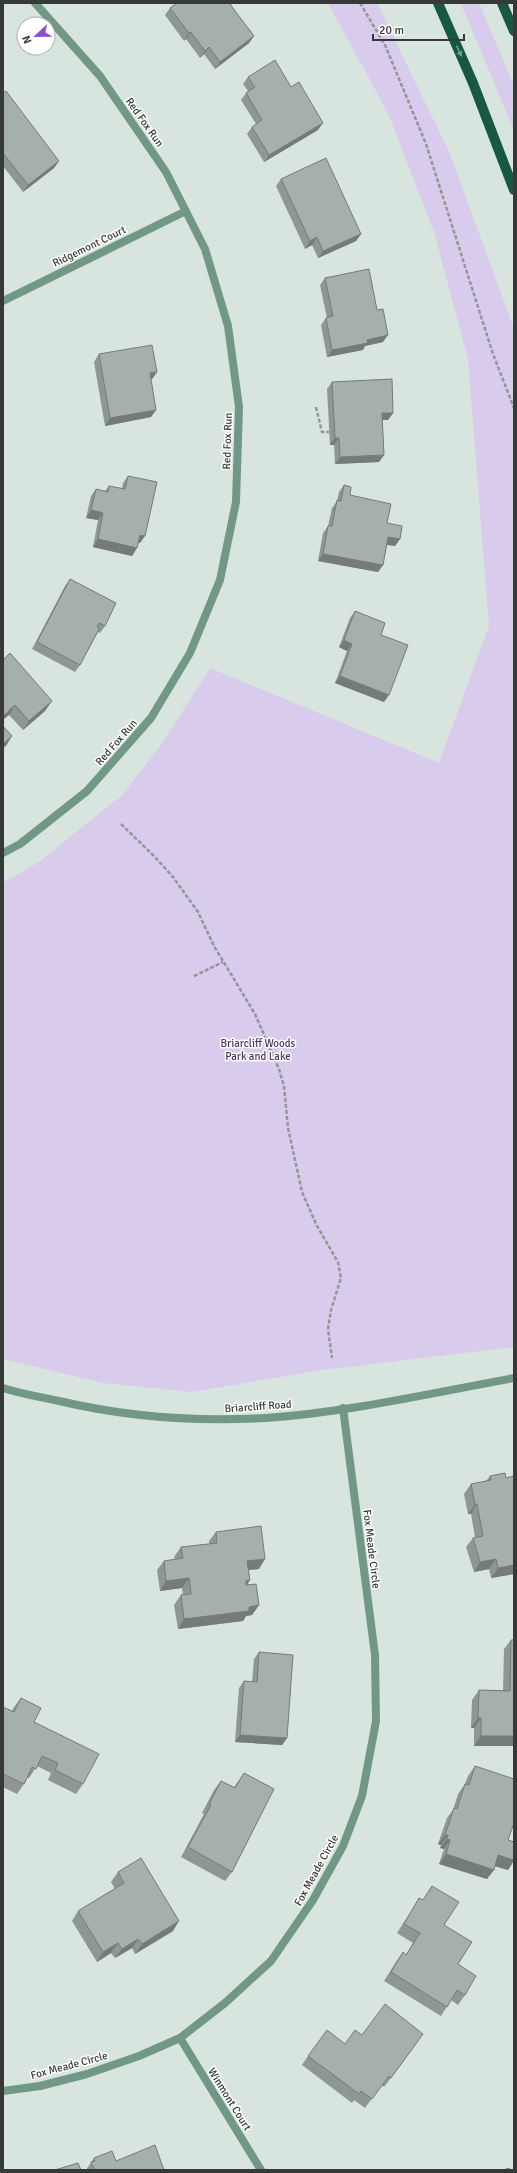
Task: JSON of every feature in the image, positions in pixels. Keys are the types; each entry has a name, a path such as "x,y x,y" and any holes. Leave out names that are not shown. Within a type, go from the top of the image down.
{"main road":[{"path":"438,3 473,83 514,190"},
{"path":"502,3 514,30"}],"street":[{"name":"Red Fox Run","path":"3,853 20,844 87,791 151,718 190,653 220,580 236,502 239,407 228,326 205,249 166,172 100,76 35,3"},
{"name":"Ridgemont Court","path":"3,301 186,211"},
{"name":"Briarcliff Road","path":"3,1388 91,1408 141,1416 180,1418 267,1418 343,1408 514,1378"},
{"name":"Fox Meade Circle","path":"3,2092 40,2086 87,2074 139,2056 180,2038 224,2003 271,1961 313,1900 343,1846 362,1796 376,1721 374,1655 343,1408"},
{"name":"Winmont Court","path":"180,2038 261,2170"}],"path":[{"path":"360,3 385,45 426,144 493,354 514,408"},
{"path":"316,407 322,432 329,432"},
{"path":"120,824 153,854 198,912 223,962 255,1014 279,1069 284,1086 288,1128 302,1192 318,1226 338,1262 341,1278 331,1310 328,1329 332,1358"},
{"path":"194,976 223,962"}],"green space":[{"name":"Briarcliff Woods Park and Lake","path":"328,3 377,3 450,154 514,329 514,1347 323,1370 192,1392 103,1383 3,1359 3,883 39,862 122,795 164,741 210,668 439,763 489,626 468,359 434,232 388,113"},
{"path":"461,3 479,3 514,86 514,131"}],"building":[{"path":"177,3 229,3 254,36 220,62 209,47 205,51 170,8"},
{"path":"275,60 291,87 299,82 323,123 269,155 252,127 262,120 246,93 255,87 248,77"},
{"path":"6,91 59,161 28,185 3,153 3,93"},
{"path":"326,158 361,234 323,251 317,237 310,241 281,179"},
{"path":"369,269 377,310 383,309 388,335 367,340 368,343 332,350 326,318 333,316 325,278"},
{"path":"152,345 157,372 150,373 156,410 110,418 99,354"},
{"path":"392,379 393,413 382,413 384,455 340,457 339,438 335,438 332,382"},
{"path":"128,476 157,482 145,536 140,535 137,548 98,539 103,513 91,510 96,489 108,492 109,486 125,489"},
{"path":"344,485 351,487 350,495 391,504 387,523 402,526 400,539 388,537 383,565 323,554 328,526 332,526 337,500 341,501"},
{"path":"70,579 116,603 105,626 99,623 97,627 99,629 80,665 37,642"},
{"path":"355,611 385,623 381,635 408,645 389,695 340,676 352,644 344,640"},
{"path":"10,653 52,701 29,721 15,705 3,716 3,660"},
{"path":"3,726 12,736 3,744"},
{"path":"505,1473 506,1478 514,1476 514,1565 498,1568 496,1559 480,1562 473,1538 483,1536 477,1504 475,1505 471,1484 491,1480 490,1476"},
{"path":"261,1526 265,1559 247,1561 250,1580 246,1581 246,1585 256,1584 259,1605 249,1607 249,1611 184,1619 181,1595 191,1594 189,1578 166,1581 164,1561 183,1558 181,1547 217,1543 216,1532"},
{"path":"511,1640 514,1640 514,1736 481,1736 481,1718 478,1718 479,1690 510,1691"},
{"path":"259,1652 293,1655 287,1738 240,1735 244,1681 257,1682"},
{"path":"21,1698 41,1708 34,1722 99,1754 83,1784 55,1770 58,1763 42,1756 36,1769 32,1767 24,1784 3,1774 3,1707 14,1712"},
{"path":"475,1766 514,1779 514,1823 508,1840 514,1842 514,1860 498,1855 494,1870 446,1854 450,1840 447,1839 448,1835 445,1835 454,1808 457,1809 465,1784 469,1785"},
{"path":"244,1773 274,1789 232,1872 188,1847 211,1805 209,1804 221,1781 235,1788"},
{"path":"141,1858 179,1921 142,1944 138,1939 122,1949 118,1943 103,1952 78,1911 124,1883 118,1872"},
{"path":"432,1886 459,1902 444,1925 472,1942 458,1964 476,1976 465,1995 457,1990 447,2007 391,1972 403,1952 406,1955 420,1933 404,1924 419,1898 423,1900"},
{"path":"385,2004 423,2034 391,2078 389,2076 372,2099 361,2091 359,2094 308,2056 327,2030 345,2044 355,2030 362,2035"},
{"path":"155,2145 164,2170 93,2170 94,2169 91,2162 95,2161 94,2158 112,2151 116,2161"},
{"path":"78,2163 81,2170 55,2170"}]}
